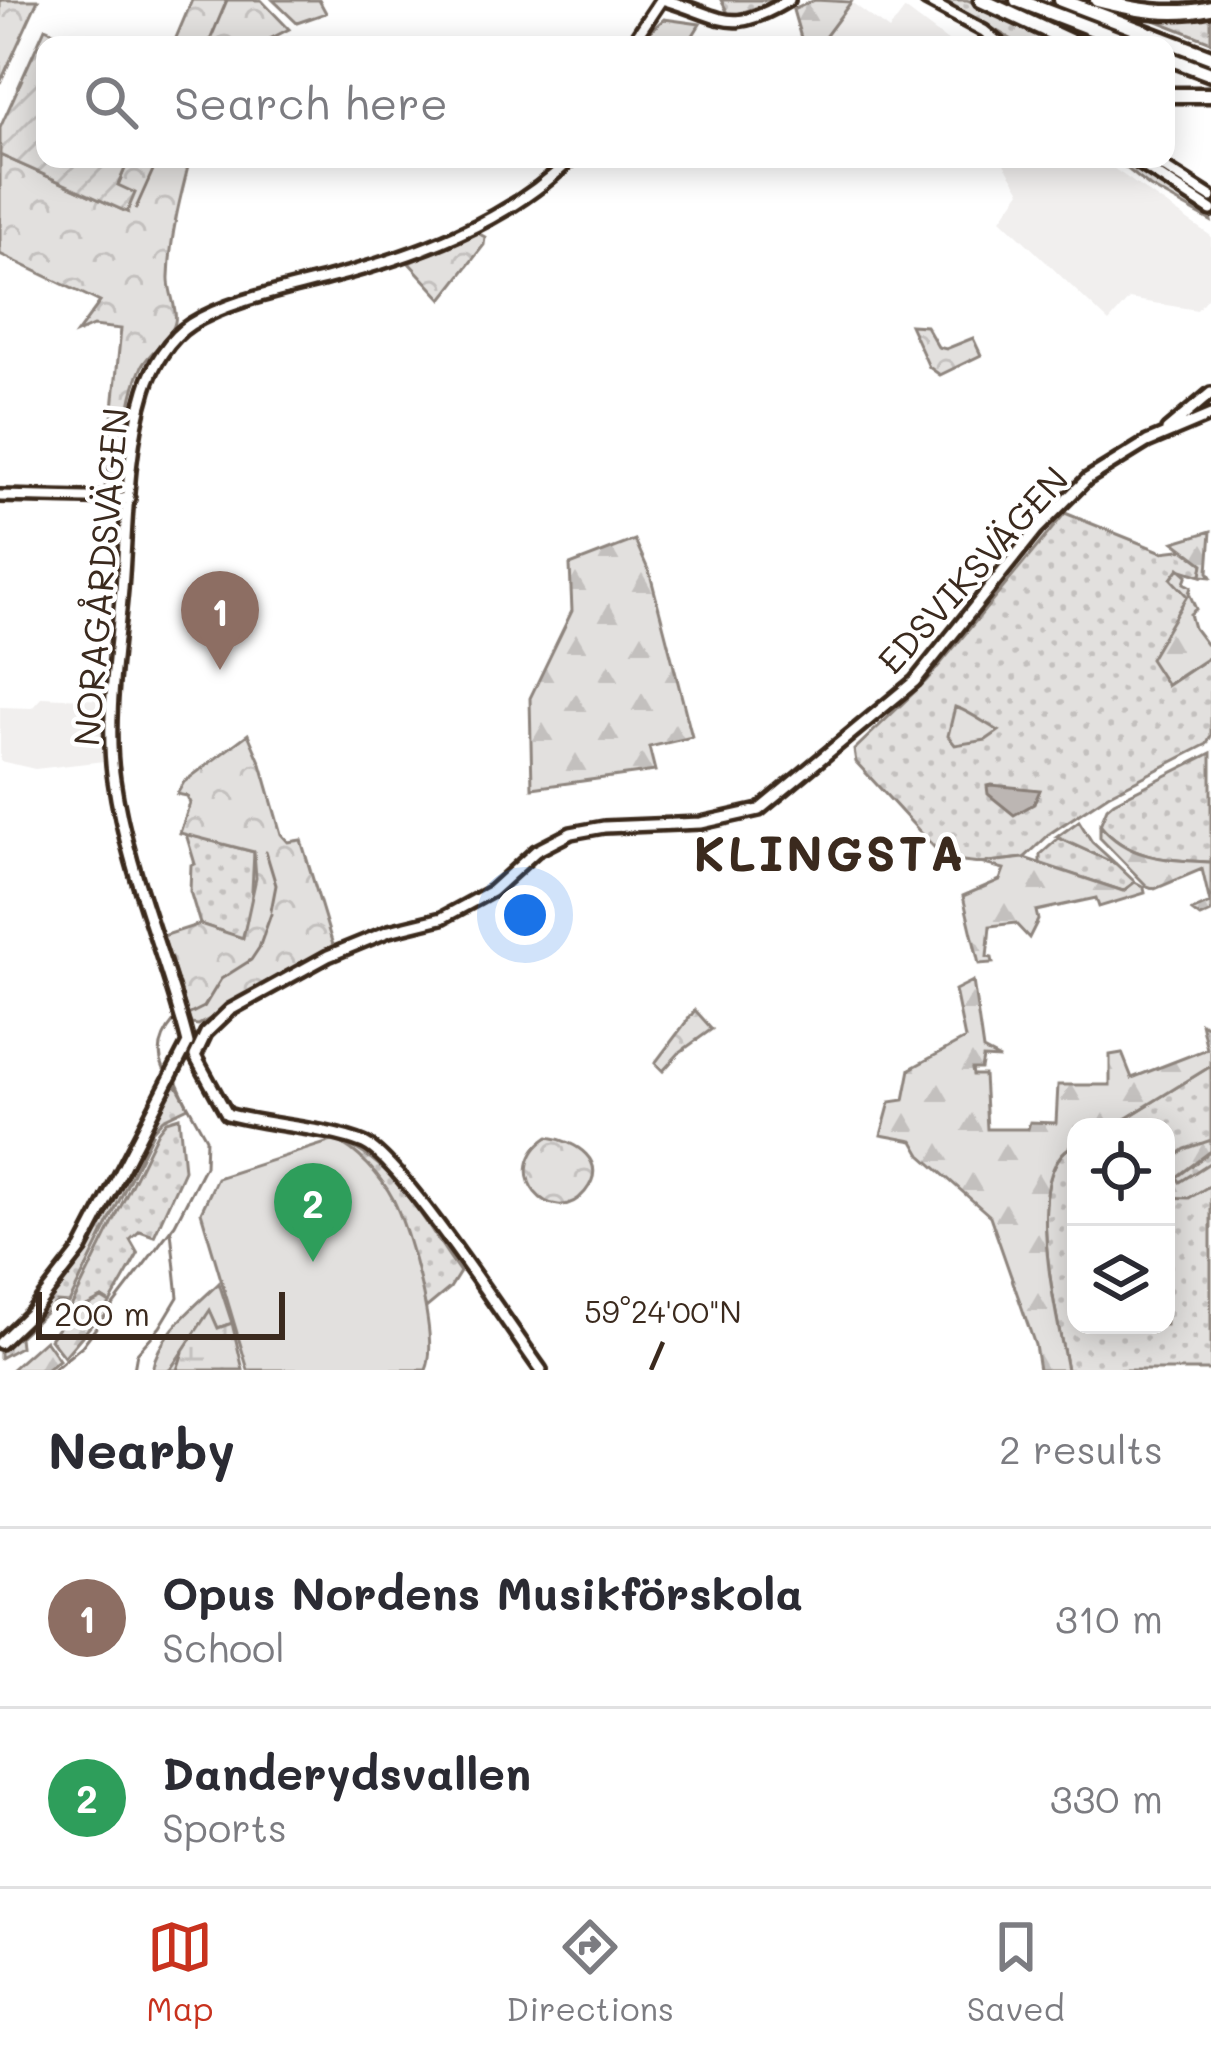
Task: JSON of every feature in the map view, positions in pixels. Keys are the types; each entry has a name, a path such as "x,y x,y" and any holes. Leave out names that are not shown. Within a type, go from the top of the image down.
{"highway":[{"path":"981,0 1059,36"},
{"path":"1017,0 1112,36"},
{"path":"1061,0 1156,36"},
{"path":"1097,0 1175,14 1211,8"},
{"path":"1175,43 1211,57"},
{"path":"1175,60 1211,74"},
{"path":"1175,94 1211,95"}],"street":[{"path":"637,36 663,0 706,7 730,22 748,22 789,0"},
{"path":"926,0 989,36"},
{"name":"NORAGÅRDSVÄGEN","path":"541,1370 382,1156 360,1142 227,1114 191,1050 129,851 113,775 113,701 129,499 144,393 166,348 189,325 285,290 379,265 484,222 523,200 560,168"},
{"path":"1146,168 1211,210"},
{"path":"1165,168 1211,197"},
{"name":"EDSVIKSVÄGEN","path":"1163,434 1211,393"},
{"name":"EDSVIKSVÄGEN","path":"0,1343 32,1312 81,1249 191,1050 230,1010 328,956 389,931 442,918 492,891 536,851 571,833 701,823 759,810 915,681 1037,529 1071,494 1113,462 1163,434 1211,415"},
{"path":"0,496 129,499"}],"shaded area":[{"path":"851,2 889,30 905,9 941,36 826,36"},
{"path":"1007,168 1113,168 1211,236 1211,293 1197,310 1129,299 1109,322 1001,219 1021,191"},
{"path":"42,697 105,700 104,761 35,769 0,761 0,707 32,708"},
{"path":"991,785 1040,790 1034,804 1014,815 988,794"}],"green space":[{"path":"0,0 38,0 0,83"},
{"path":"192,0 261,0 289,29 275,36 177,36"},
{"path":"273,0 319,0 326,13 297,23"},
{"path":"721,0 778,0 735,15 728,13"},
{"path":"815,0 851,2 826,36 800,36 793,10"},
{"path":"944,0 967,0 1049,36 1006,36"},
{"path":"1137,13 1211,15 1211,42"},
{"path":"664,19 700,24 693,36 648,36"},
{"path":"36,48 36,168 125,168 118,185 135,193 127,212 0,155 0,128"},
{"path":"0,155 127,212 118,185 125,168 188,168 170,262 175,322 137,379 123,475 112,487 105,488 121,329 93,326 77,333 100,302 0,254"},
{"path":"1126,168 1137,168 1211,221"},
{"path":"476,232 485,237 484,245 442,299 409,263"},
{"path":"910,325 926,326 938,347 946,349 973,338 981,355 940,375 929,367"},
{"path":"1065,513 1162,552 1187,549 1203,564 1201,576 1179,569 1172,578 1187,595 1168,685 1211,656 1211,736 1207,744 1108,795 1052,832 1024,858 980,863 945,859 856,762 854,750 927,680"},
{"path":"1211,531 1211,577 1201,576 1203,564 1174,542"},
{"path":"635,540 650,574 692,737 649,747 655,771 532,788 530,698 572,611 570,565"},
{"path":"1179,568 1187,575 1184,583 1191,587 1194,628 1206,644 1211,641 1211,656 1167,685 1150,659 1187,596 1171,579"},
{"path":"955,707 999,731 986,740 955,745 948,736"},
{"path":"248,734 281,834 288,842 301,840 333,945 266,990 198,1025 191,1024 163,936 200,924 243,938 256,878 254,852 180,833 190,803 187,796 177,794 184,782"},
{"path":"1211,753 1211,862 1136,852 1100,825 1114,802"},
{"path":"1079,821 1092,842 1116,864 1057,837"},
{"path":"1100,825 1136,852 1211,862 1211,912 1200,917 1192,911 1210,903 1202,869 1155,889 1147,886 1100,838"},
{"path":"186,834 254,852 251,910 242,939 200,924 190,891 191,865 195,864"},
{"path":"1059,838 1116,864 1135,882 1123,891 1040,864 1040,855"},
{"path":"1024,858 1123,891 1135,882 1145,893 1099,907 1096,898 1036,911 1038,920 1029,938 1015,923 990,926 987,957 993,963 979,964 963,896 1000,880 1004,869 980,863"},
{"path":"973,981 983,1050 1000,1059 983,1058 981,1069 972,1069 973,1075 984,1075 987,1129 1056,1123 1058,1085 1110,1085 1110,1055 1122,1053 1132,1078 1207,1049 1201,1023 1211,1028 1211,1066 1127,1118 1067,1118 1067,1151 1049,1182 1046,1213 1051,1284 1067,1370 1039,1370 1035,1345 990,1216 921,1155 913,1141 881,1135 890,1102 904,1100 910,1069 965,1039 955,990"},
{"path":"695,1010 712,1029 663,1071 655,1063"},
{"path":"1211,1066 1211,1370 1067,1370 1051,1284 1046,1213 1049,1182 1067,1151 1067,1334 1175,1334 1175,1118 1127,1118"},
{"path":"176,1080 188,1107 150,1129"},
{"path":"179,1117 184,1170 154,1236 140,1231 130,1240 138,1254 110,1303 102,1298 66,1317 158,1131 166,1121"},
{"path":"147,1132 152,1134 69,1303 57,1302 19,1337 20,1347 0,1358 0,1349 47,1299 84,1248"},
{"path":"548,1137 578,1148 591,1162 592,1181 572,1203 545,1201 529,1180 534,1151"},
{"path":"335,1140 376,1173 400,1214 426,1311 426,1370 248,1370 201,1212 217,1178"},
{"path":"1211,1140 1211,1151 1177,1177 1180,1182 1211,1162 1211,1185 1189,1198 1175,1197 1175,1156"},
{"path":"344,1143 396,1182 460,1272 450,1288 426,1308 393,1200"},
{"path":"219,1283 232,1323 218,1328 210,1311 170,1370 152,1370 170,1333"},
{"path":"102,1298 110,1303 64,1357 50,1339 66,1317"},
{"path":"210,1310 218,1328 232,1323 243,1370 170,1370"},
{"path":"45,1340 59,1360 46,1370 11,1370"}],"waterway":[{"path":"212,36 227,0"},
{"path":"136,208 154,168"},
{"path":"266,852 276,885 271,911"},
{"path":"190,1014 204,1007 221,979 251,960 271,914"},
{"path":"164,1069 162,1044 174,1021"},
{"path":"53,1370 82,1346 175,1224 205,1166 206,1138 176,1084"},
{"path":"134,1370 137,1353 178,1297 171,1231"},
{"path":"177,1370 183,1352"}],"place":[{"name":"Opus Nordens Musikförskola","path":"220,670"},
{"name":"Danderydsvallen","path":"313,1262"}],"district":[{"name":"KLINGSTA","path":"830,854"}]}
